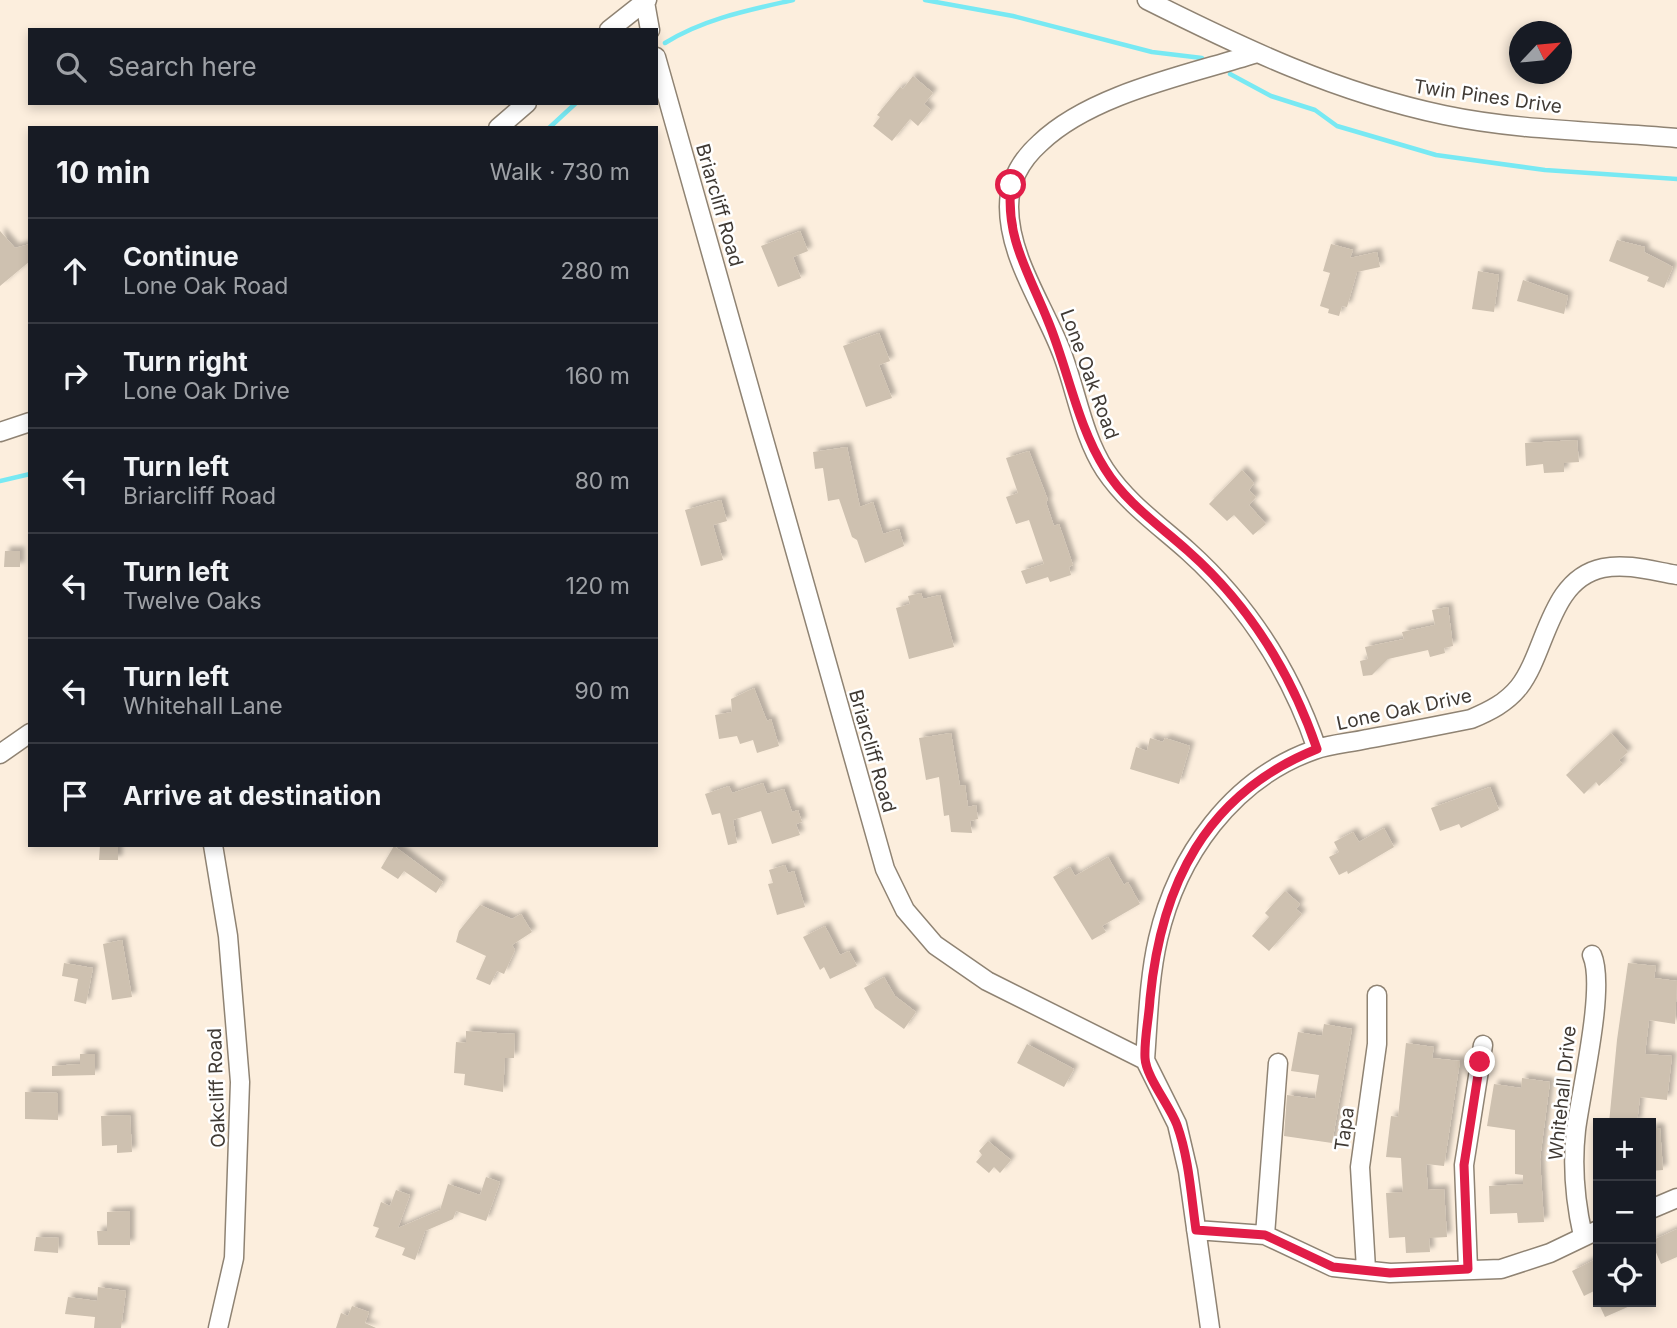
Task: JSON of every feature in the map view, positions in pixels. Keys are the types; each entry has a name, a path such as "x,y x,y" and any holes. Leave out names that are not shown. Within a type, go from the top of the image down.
{"street":[{"name":"Twin Pines Drive","path":"1147,0 1254,54 1323,82 1446,116 1677,138"},
{"path":"612,28 646,1"},
{"path":"646,1 650,28"},
{"name":"Lone Oak Road","path":"1254,54 1119,98 1069,120 1040,142 1020,166 1011,185 1011,230 1063,356 1088,435 1104,468 1125,497 1189,552 1236,599 1288,680 1317,749"},
{"name":"Briarcliff Road","path":"658,64 885,869 905,911 934,946 987,981 1145,1060"},
{"path":"500,126 525,105"},
{"path":"0,432 28,423"},
{"name":"Lone Oak Drive","path":"1145,1060 1158,940 1169,898 1184,867 1215,819 1241,794 1277,767 1317,749 1471,719 1492,710 1507,700 1521,684 1549,622 1575,582 1602,568 1622,566 1677,575"},
{"path":"0,754 28,734"},
{"name":"Oakcliff Road","path":"213,847 228,936 240,1082 234,1258 218,1328"},
{"name":"Whitehall Drive","path":"1590,1233 1577,1211 1574,1155 1595,994 1596,976 1591,955"},
{"name":"Tapa","path":"1366,1269 1360,1167 1377,1044 1377,995"},
{"path":"1468,1269 1464,1165 1483,1045"},
{"path":"1145,1060 1177,1124 1210,1328"},
{"path":"1265,1235 1278,1063"},
{"path":"1656,1207 1677,1198"},
{"path":"1196,1230 1265,1235 1301,1250 1326,1265 1390,1273 1501,1269 1550,1253 1590,1233"}],"building":[{"path":"913,76 933,93 924,104 931,110 918,126 910,119 892,141 873,126 880,117 877,115"},
{"path":"0,231 15,248 28,245 28,263 0,286"},
{"path":"800,231 808,251 793,257 801,278 778,287 761,246"},
{"path":"1617,240 1645,247 1644,252 1673,267 1664,288 1647,281 1649,277 1609,261"},
{"path":"1331,244 1353,250 1350,258 1377,252 1380,267 1357,272 1347,307 1342,306 1339,316 1328,313 1329,309 1320,306 1330,273 1323,271"},
{"path":"1478,271 1499,275 1494,312 1472,309"},
{"path":"1523,280 1568,296 1564,314 1517,301"},
{"path":"879,333 890,361 879,365 892,398 866,407 843,346"},
{"path":"1577,440 1579,462 1564,463 1564,472 1544,473 1543,464 1526,466 1525,443"},
{"path":"847,447 860,507 873,502 883,534 899,529 904,546 865,563 857,540 852,537 839,499 828,501 823,468 815,469 813,452"},
{"path":"1029,451 1048,500 1046,502 1054,526 1059,524 1073,565 1069,567 1071,575 1050,582 1048,577 1026,584 1021,571 1044,564 1029,520 1016,524 1006,497 1018,493 1006,458"},
{"path":"1242,470 1254,483 1249,490 1256,497 1249,505 1266,524 1253,535 1234,515 1227,521 1209,504"},
{"path":"721,500 727,521 713,525 723,560 701,566 685,510"},
{"path":"5,551 20,551 20,567 4,567"},
{"path":"921,593 923,599 940,595 954,647 909,659 896,608 910,604 908,596"},
{"path":"1448,607 1453,646 1444,648 1445,653 1430,657 1428,650 1388,659 1372,675 1363,676 1360,661 1368,659 1365,647 1404,639 1402,632 1435,625 1432,610"},
{"path":"754,688 767,721 771,719 779,746 757,753 753,740 740,744 737,736 719,739 715,715 732,712 731,699"},
{"path":"951,733 960,786 965,785 968,807 976,805 978,819 970,821 972,833 951,832 949,815 944,816 939,777 926,780 919,738"},
{"path":"1611,733 1628,752 1619,760 1623,764 1599,786 1596,782 1584,794 1566,775"},
{"path":"1150,738 1163,742 1165,738 1190,746 1179,784 1130,769 1136,747 1147,751"},
{"path":"763,783 767,794 784,789 792,812 798,810 802,822 796,824 800,835 772,844 761,811 733,820 737,843 728,845 720,813 712,815 705,794 729,786 732,793"},
{"path":"1490,787 1499,810 1461,828 1459,824 1440,831 1431,808"},
{"path":"1384,828 1394,847 1348,874 1347,871 1339,875 1329,857 1339,852 1334,842 1353,832 1359,842"},
{"path":"100,847 118,847 118,860 99,860"},
{"path":"395,847 443,882 436,893 404,871 398,879 381,868"},
{"path":"1108,857 1124,885 1128,882 1140,904 1102,926 1106,932 1092,940 1053,877 1070,867 1075,876"},
{"path":"785,865 788,873 794,871 805,907 777,915 768,884 773,883 769,870"},
{"path":"1285,891 1300,904 1296,909 1302,914 1269,951 1252,936 1269,917 1265,913"},
{"path":"480,905 512,919 521,914 532,932 512,945 515,950 504,974 497,971 490,985 476,979 486,956 456,942 459,931"},
{"path":"825,926 840,955 849,951 857,966 830,979 824,967 820,970 803,937"},
{"path":"122,940 132,997 112,1000 103,944"},
{"path":"64,963 93,968 86,1004 74,1001 78,979 62,976"},
{"path":"1628,963 1656,966 1654,978 1677,981 1675,1024 1649,1020 1645,1054 1672,1056 1667,1100 1640,1097 1638,1118 1609,1118"},
{"path":"884,977 895,996 916,1012 904,1029 875,1008 864,988"},
{"path":"1324,1024 1352,1029 1332,1143 1284,1136 1287,1095 1315,1099 1319,1075 1291,1071 1298,1032 1322,1036"},
{"path":"466,1031 515,1034 514,1058 505,1058 503,1092 464,1085 465,1074 454,1073 456,1042 466,1043"},
{"path":"1406,1043 1434,1047 1432,1058 1460,1061 1444,1166 1426,1164 1428,1190 1444,1189 1447,1237 1429,1238 1430,1252 1406,1253 1405,1237 1389,1238 1386,1193 1403,1192 1401,1158 1386,1157 1391,1116 1398,1117"},
{"path":"1027,1044 1074,1069 1064,1087 1017,1063"},
{"path":"80,1054 95,1054 95,1075 52,1076 52,1066 80,1064"},
{"path":"1522,1078 1550,1082 1540,1159 1544,1222 1518,1223 1517,1213 1490,1214 1489,1186 1523,1184 1523,1175 1515,1174 1515,1130 1487,1126 1494,1084 1521,1088"},
{"path":"25,1092 58,1093 58,1120 25,1119"},
{"path":"130,1115 132,1152 117,1153 117,1145 102,1146 101,1116"},
{"path":"1656,1128 1660,1128 1663,1170 1656,1171"},
{"path":"988,1141 1011,1160 1000,1173 994,1167 989,1173 976,1162 982,1155 979,1151"},
{"path":"486,1177 500,1182 486,1221 456,1211 453,1219 425,1231 415,1260 402,1255 405,1248 375,1237 379,1228 373,1226 381,1202 390,1206 396,1190 410,1195 398,1228 440,1210 448,1184 480,1195"},
{"path":"130,1211 130,1245 98,1245 97,1231 107,1231 107,1212"},
{"path":"1677,1229 1677,1257 1661,1264 1656,1252 1656,1239"},
{"path":"36,1237 59,1238 58,1253 34,1251"},
{"path":"1593,1260 1593,1292 1584,1296 1572,1271"},
{"path":"98,1287 126,1291 121,1328 94,1328 95,1317 65,1314 68,1297 97,1301"},
{"path":"352,1306 369,1312 365,1323 376,1328 336,1328 341,1313 348,1316"},
{"path":"1600,1307 1628,1307 1605,1317"}],"waterway":[{"path":"665,43 711,21 793,0"},
{"path":"925,0 1013,16 1152,52 1202,58"},
{"path":"1230,74 1271,96 1315,110 1337,126 1436,155 1545,170 1677,179"},
{"path":"551,126 574,105"},
{"path":"0,481 28,474"}],"route":[{"path":"1011,185 1011,230 1017,249 1063,356 1088,435 1104,468 1125,497 1189,552 1236,599 1261,634 1288,680 1317,749 1277,767 1241,794 1215,819 1184,867 1169,898 1158,940 1145,1060 1177,1124 1188,1171 1196,1230 1265,1235 1285,1242 1326,1265 1346,1269 1390,1273 1468,1269 1464,1165 1480,1062"}]}
